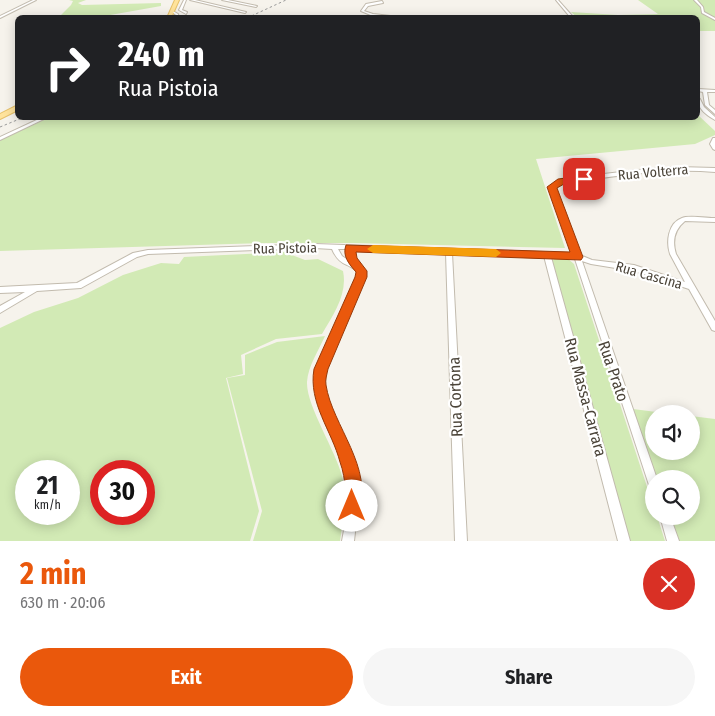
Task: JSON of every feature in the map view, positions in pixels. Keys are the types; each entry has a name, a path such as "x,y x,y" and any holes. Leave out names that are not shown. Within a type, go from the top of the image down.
{"main road":[{"path":"171,15 176,2"},
{"path":"0,117 15,110"}],"street":[{"path":"0,15 29,0 35,0"},
{"path":"0,15 35,0"},
{"path":"191,0 246,10 201,0"},
{"path":"211,2 216,0"},
{"path":"223,0 256,6"},
{"path":"557,0 572,15"},
{"path":"695,0 702,7 702,12 715,19"},
{"path":"176,2 184,1"},
{"path":"184,1 180,10 186,13"},
{"path":"373,15 362,11 367,5 382,2"},
{"path":"235,7 242,4"},
{"path":"173,12 177,15"},
{"path":"700,90 715,91"},
{"path":"705,91 707,105 714,117"},
{"path":"700,102 707,105"},
{"path":"700,103 714,117"},
{"path":"0,138 40,120"},
{"path":"715,139 712,144 715,148"},
{"name":"Rua Volterra","path":"577,257 552,187 557,183 640,172 697,168 714,170"},
{"path":"715,220 684,220 672,233 670,242 673,254 715,328"},
{"path":"334,247 338,257 344,262 358,267"},
{"name":"Rua Pistoia","path":"0,290 78,286 136,255 148,252 334,247 547,254 577,257"},
{"path":"348,541 353,488 348,462 327,412 318,384 321,369 360,280 362,271 351,259 350,248"},
{"name":"Rua Cortona","path":"449,252 461,541"},
{"name":"Rua Massa-Carrara","path":"547,254 624,541"},
{"name":"Rua Cascina","path":"577,257 591,262 634,268 692,287"},
{"name":"Rua Prato","path":"577,257 649,470"},
{"path":"0,310 34,289"},
{"path":"668,525 673,541"}],"green space":[{"path":"69,0 86,0 78,3 82,5 161,3 161,6 110,15 61,15 73,1"},
{"path":"638,0 715,0 715,31 700,31 700,15 618,15 658,14"},
{"path":"571,12 618,15 574,15"},
{"path":"700,117 715,131 715,135 695,144 536,159 565,248 266,243 0,251 0,140 44,120 700,120"},
{"path":"284,252 305,260 318,259 343,271 344,280 341,296 335,312 322,334 276,339 241,355 243,374 226,378 259,511 250,541 0,541 0,328 34,312 78,298 123,275 161,263 179,264 184,257"},
{"path":"556,257 567,258 574,264 645,481 645,525 660,525 665,541 630,541 552,261"},
{"path":"325,336 312,364 307,382 311,403 339,466 344,484 344,508 340,541 253,541 262,511 227,378 245,375 245,355 277,342"},
{"path":"633,409 645,411 645,444"},
{"path":"700,417 715,419 715,541 679,541 673,525 700,525 700,470 654,470 650,460 700,460"}],"railway":[{"path":"254,15 286,0"},
{"path":"0,127 17,120"}],"slow traffic":[{"path":"373,249 496,253"}],"route":[{"path":"352,506 353,488 348,462 327,412 318,384 321,369 361,277 362,271 351,259 350,248 560,254 577,257 552,187 562,181 584,179"}]}
